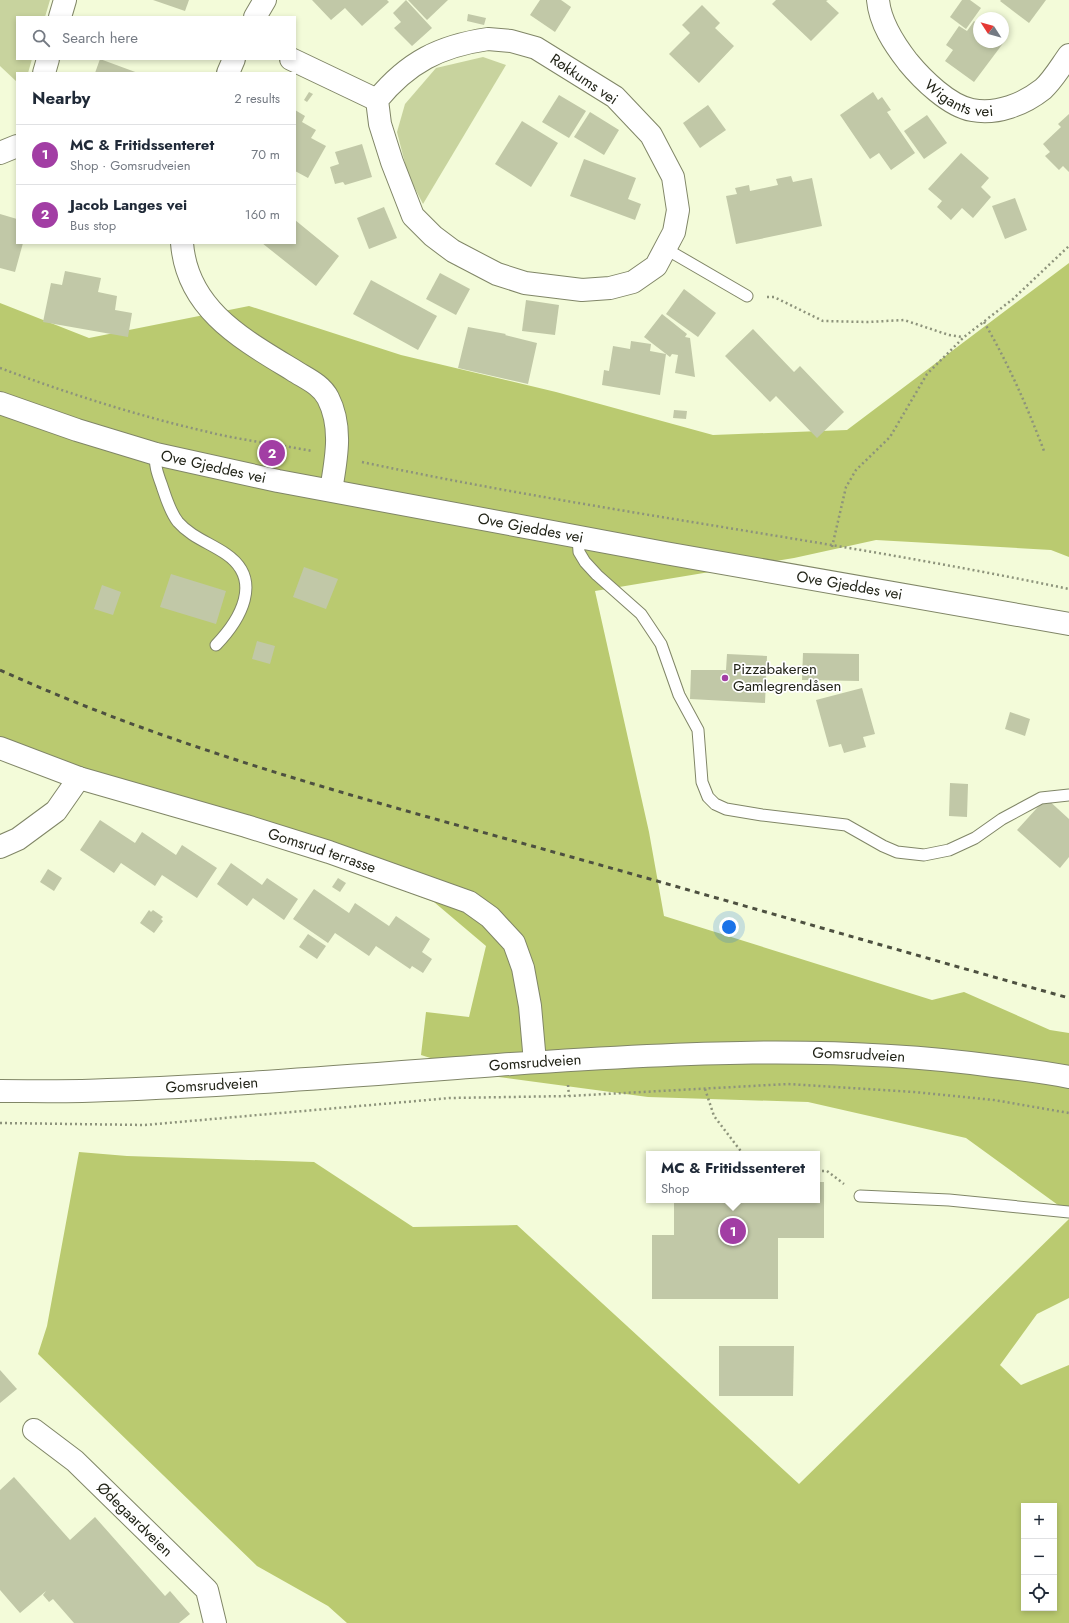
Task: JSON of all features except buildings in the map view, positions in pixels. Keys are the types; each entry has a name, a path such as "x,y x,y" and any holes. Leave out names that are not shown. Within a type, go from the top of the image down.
{"street":[{"path":"60,16 65,0"},
{"path":"256,16 265,0"},
{"name":"Wigants vei","path":"878,0 890,37 920,77 956,104 972,110 1004,110 1020,103 1044,88 1069,55"},
{"name":"Røkkums vei","path":"488,38 511,41 536,48 615,97 651,135 673,177 677,194 678,210 674,232 666,249 656,266 633,282 610,288 582,290 525,283 490,270 453,251 433,236 413,216 392,162 380,124 377,100 389,86 412,66 424,58 446,48 488,38"},
{"path":"44,72 48,60"},
{"path":"228,72 234,60"},
{"path":"293,60 377,100"},
{"path":"0,153 16,146"},
{"path":"182,244 190,278 201,298 219,320 238,336 316,384 328,397 337,427 337,456 331,490"},
{"name":"Ove Gjeddes vei","path":"0,403 77,430 156,454 278,481 331,490 392,504 1069,624"},
{"name":"Gomsrud terrasse","path":"0,748 79,778 246,826 329,852 469,902 490,917 514,943 523,968 530,1006 535,1062"},
{"path":"0,847 18,839 56,811 79,778"},
{"name":"Gomsrudveien","path":"0,1091 106,1090 229,1084 535,1062 703,1053 786,1051 849,1052 953,1060 1069,1077"},
{"name":"Ødegaardveien","path":"34,1430 75,1461 207,1590 216,1623"}],"lane":[{"path":"666,249 747,296"},
{"path":"156,454 154,463 167,501 177,522 194,536 227,555 240,570 244,578 246,593 242,608 229,631 216,645"},
{"path":"578,537 579,552 585,562 597,575 640,614 661,644 679,695 698,730 702,782 708,797 715,804 726,809 762,815 846,825 883,846 897,852 924,855 949,850 975,838 1002,819 1041,798 1069,795"},
{"path":"860,1196 949,1200 1069,1212"}],"path":[{"path":"832,546 846,487 856,470 890,437 927,374 964,337 1013,299 1069,246"},
{"path":"747,296 774,297 822,321 868,322 904,320 949,335 964,337"},
{"path":"984,322 1005,357 1025,402 1044,451"},
{"path":"0,368 58,390 205,432 337,456 396,470 620,512 992,573 1069,589"},
{"path":"0,1123 145,1125 450,1098 569,1096 788,1084 914,1092 994,1100 1069,1113"},
{"path":"705,1089 714,1116 741,1151"},
{"path":"820,1170 827,1171 860,1196"}],"green space":[{"path":"0,0 50,0 45,16 16,16 16,60 32,60 28,72 16,72 16,81 0,66"},
{"path":"483,57 506,65 423,204 408,175 397,132 405,104 436,68"},
{"path":"1069,263 1069,557 1051,550 876,540 794,558 595,591 649,832 664,916 932,1000 964,992 1050,1030 1069,1033 1069,1213 966,1138 808,1102 648,1097 484,1075 421,1055 426,1012 469,1017 486,946 434,902 263,838 0,759 0,303 89,338 249,306 401,355 556,392 713,435 847,430"},
{"path":"79,1152 127,1156 314,1162 413,1227 517,1225 799,1484 1069,1219 1069,1298 1037,1314 1000,1365 1021,1385 1069,1365 1069,1623 347,1623 328,1606 257,1566 38,1354 47,1326"}],"railway":[{"path":"0,670 67,699 134,725 271,771 410,812 1069,998"}],"place":[{"name":"Jacob Langes vei","path":"272,453"},
{"name":"Pizzabakeren Gamlegrendåsen","path":"725,678"},
{"name":"MC & Fritidssenteret","path":"733,1231"}]}
